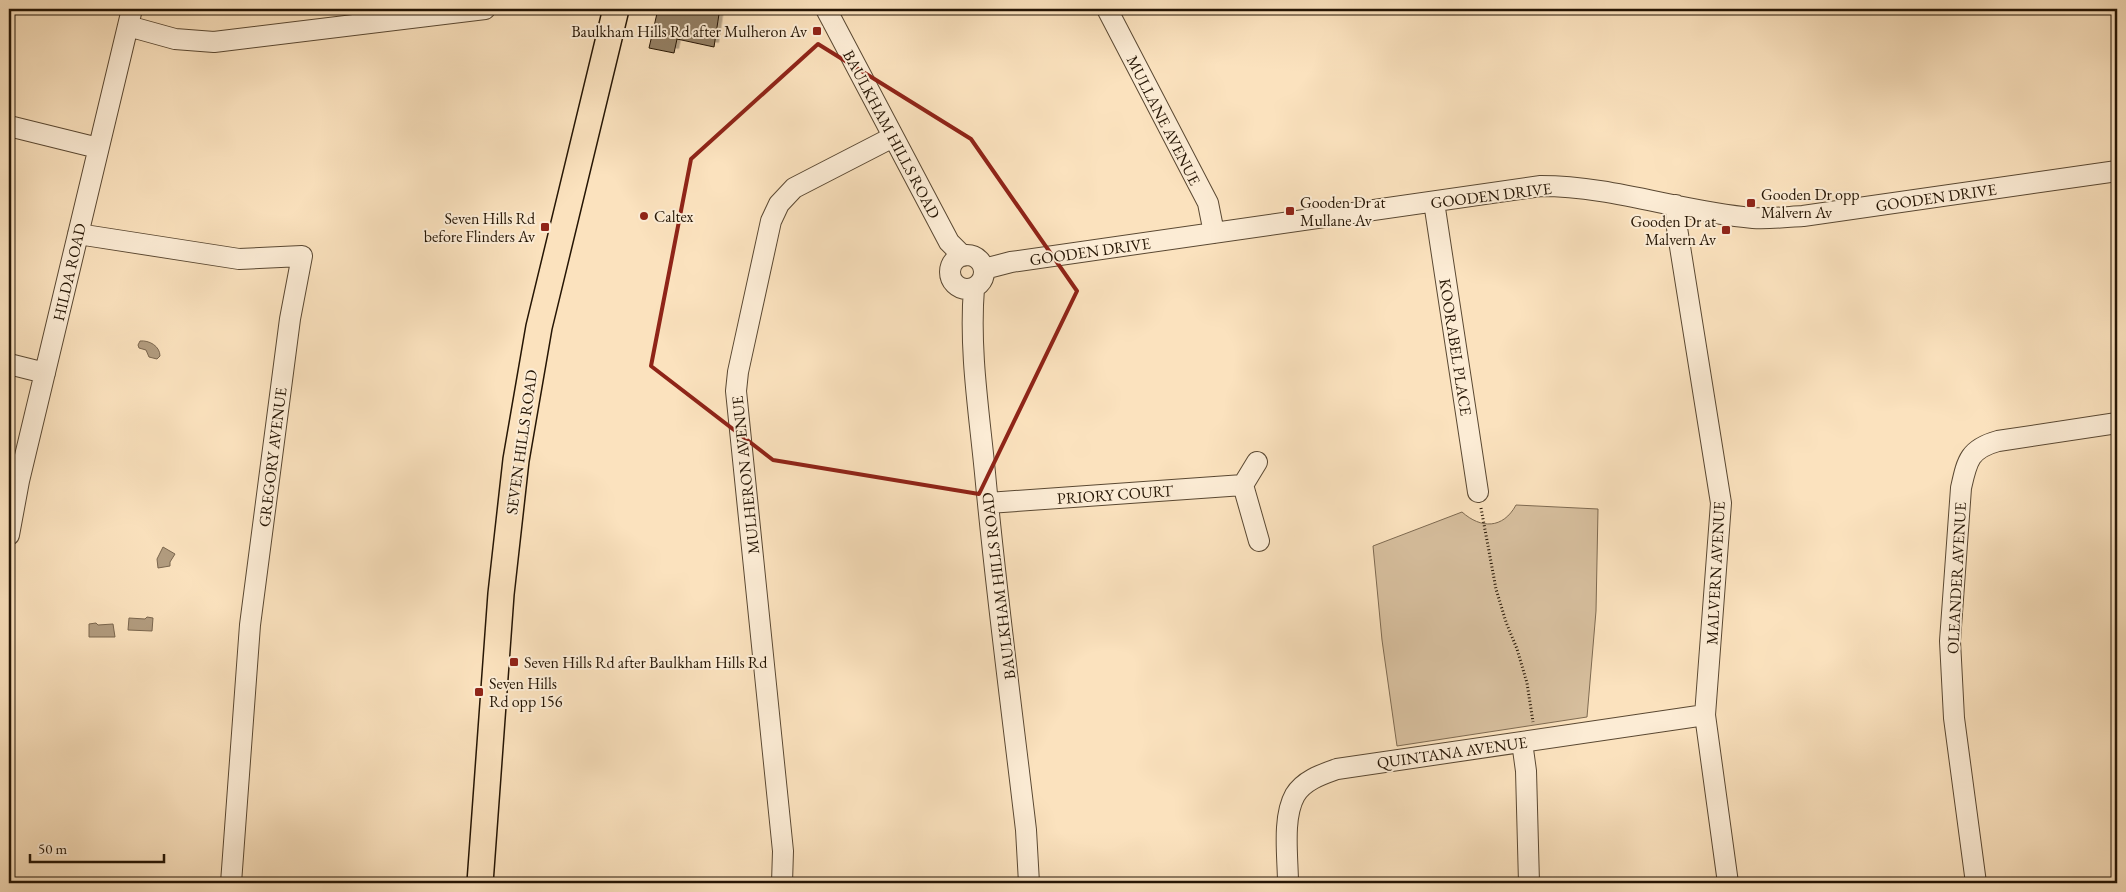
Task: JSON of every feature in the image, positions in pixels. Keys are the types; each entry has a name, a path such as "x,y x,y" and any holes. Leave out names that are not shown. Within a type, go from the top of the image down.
{"main road":[{"name":"SEVEN HILLS ROAD","path":"480,883 501,594 516,460 539,327 616,9"}],"street":[{"path":"130,18 175,39 214,42 404,14 485,9"},
{"name":"BAULKHAM HILLS ROAD","path":"826,9 949,242 963,256"},
{"name":"MULLANE AVENUE","path":"1107,9 1208,203 1214,233"},
{"name":"HILDA ROAD","path":"9,535 16,493 130,18"},
{"path":"9,126 98,148"},
{"name":"MULHERON AVENUE","path":"782,883 783,851 736,382 771,221 779,204 794,188 892,137"},
{"name":"GOODEN DRIVE","path":"984,269 1011,262 1541,186 1595,189 1754,218 1803,216 2117,172"},
{"name":"KOORABEL PLACE","path":"1434,202 1478,492"},
{"name":"MALVERN AVENUE","path":"1676,205 1677,228 1721,504 1705,715 1728,883"},
{"name":"GREGORY AVENUE","path":"78,234 240,259 302,256 290,319 249,635 231,883"},
{"path":"963,256 973,256 978,259 984,269 982,281 974,288 964,289 956,286 952,280 951,267 957,258 963,256"},
{"name":"BAULKHAM HILLS ROAD","path":"974,288 973,352 988,503 1026,830 1029,883"},
{"path":"9,364 45,373"},
{"name":"OLEANDER AVENUE","path":"1976,883 1954,718 1950,640 1961,488 1966,465 1974,451 1991,442 2117,423"},
{"path":"1257,462 1243,485 1259,541"},
{"name":"PRIORY COURT","path":"988,503 1243,485"},
{"name":"QUINTANA AVENUE","path":"1288,883 1287,839 1289,816 1296,794 1314,777 1338,769 1705,715"},
{"path":"1529,883 1526,771 1530,741"}],"path":[{"path":"1478,492 1496,589 1527,682 1530,741"}],"highlighted area":[{"path":"818,44 971,139 1077,291 979,494 773,460 651,366 691,159"}],"shaded area":[{"path":"140,341 153,344 160,352 160,356 157,359 149,357 146,350 139,348"},
{"path":"1516,505 1598,509 1596,611 1587,717 1397,746 1382,640 1373,546 1462,512 1469,518 1484,524 1498,522 1505,519"},
{"path":"163,547 175,554 170,562 170,566 158,568 157,559"},
{"path":"147,617 153,618 152,631 128,630 129,618 145,619"},
{"path":"96,623 98,625 113,624 115,637 89,637 89,624"}],"building":[{"path":"658,9 713,9 712,13 719,14 714,47 677,39 674,53 649,48"}],"place":[{"name":"Baulkham Hills Rd after Mulheron Av","path":"817,31"},
{"name":"Gooden Dr opp Malvern Av","path":"1751,203"},
{"name":"Gooden Dr at Mullane Av","path":"1290,211"},
{"name":"Caltex","path":"644,216"},
{"name":"Seven Hills Rd before Flinders Av","path":"545,227"},
{"name":"Gooden Dr at Malvern Av","path":"1726,230"},
{"name":"Seven Hills Rd after Baulkham Hills Rd","path":"514,662"},
{"name":"Seven Hills Rd opp 156","path":"479,692"}]}
